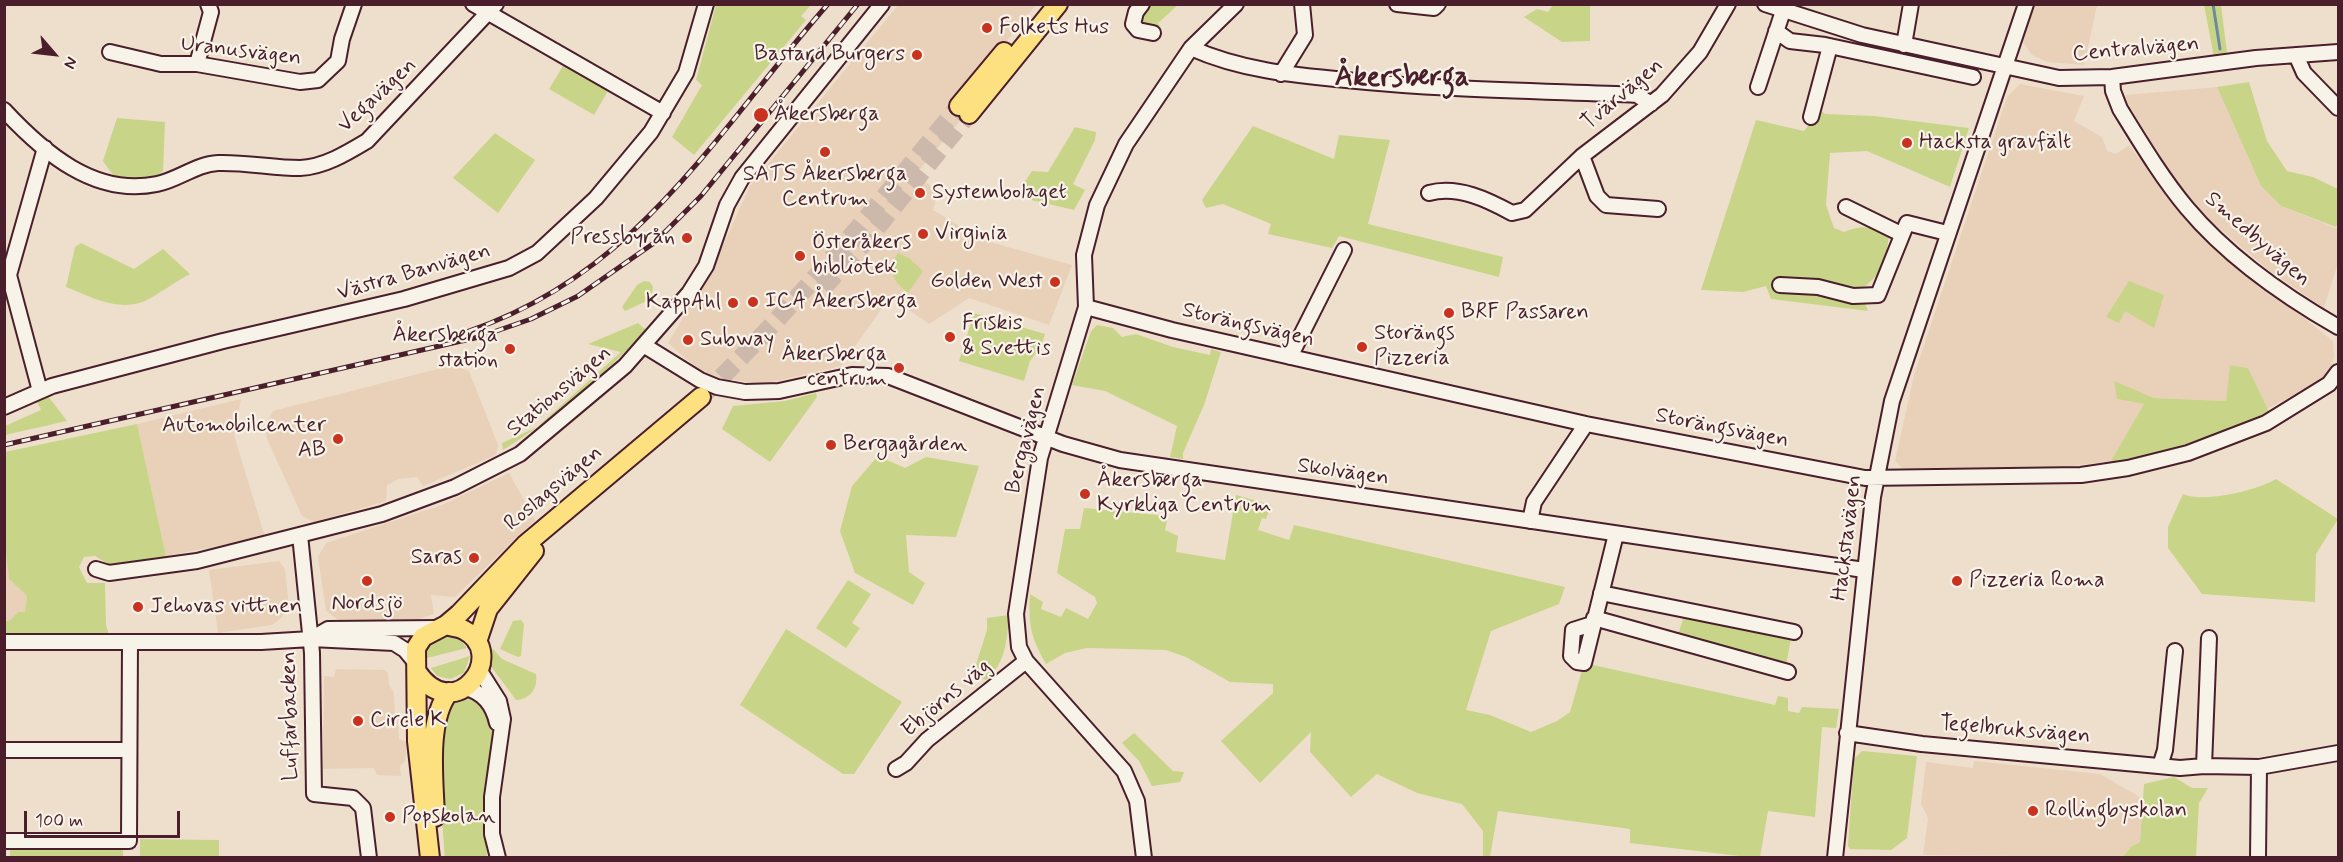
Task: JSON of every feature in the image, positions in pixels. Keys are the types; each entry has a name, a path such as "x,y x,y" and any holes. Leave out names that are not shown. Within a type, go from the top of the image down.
{"main road":[{"path":"1044,4 964,110 1058,4"},
{"name":"Roslagsvägen","path":"430,858 417,741 416,648 423,637 442,627 525,545 707,399 533,551 488,609 477,642 481,657 480,671"},
{"path":"442,627 464,630 477,642"},
{"path":"416,667 425,683 438,691 457,690"},
{"path":"435,858 435,733 438,713 457,690 480,671"}],"street":[{"path":"197,64 211,12 208,4"},
{"name":"Uranusvägen","path":"110,52 161,64 197,64 300,82 318,80 338,61 342,39 354,4"},
{"path":"473,4 492,9 663,113"},
{"name":"Västra Banvägen","path":"4,407 40,390 223,341 396,302 509,267 537,253 555,239 629,162 663,113 693,55 706,4"},
{"name":"Stationsvägen","path":"96,569 109,573 212,558 395,510 501,465 542,438 626,366 697,282 712,252 728,205 742,178 882,4"},
{"path":"1142,4 1136,12 1133,24 1138,30 1153,33"},
{"name":"Bergavägen","path":"1144,858 1137,801 1124,771 1026,661 1019,647 1016,614 1045,436 1086,307 1084,255 1097,205 1126,144 1191,48 1236,4"},
{"path":"1281,74 1305,35 1302,4"},
{"path":"1397,4 1434,8 1438,4"},
{"name":"Tvärvägen","path":"1429,193 1442,189 1487,200 1512,213 1525,210 1582,156 1652,104 1700,52 1728,4"},
{"name":"Centralvägen","path":"1765,4 1904,45 2059,78 2112,77 2338,52"},
{"path":"1904,45 1911,4"},
{"name":"Hackstavägen","path":"1835,858 1864,570 1876,476 1892,401 2026,4"},
{"name":"Vegavägen","path":"4,110 45,148 72,169 92,179 130,186 159,184 215,163 301,168 320,164 346,154 367,141 492,9"},
{"path":"1758,87 1783,11"},
{"path":"1776,31 1790,41 1830,46 1973,77"},
{"path":"1811,117 1830,46"},
{"path":"1191,48 1220,61 1281,74 1411,87 1637,95 1652,104"},
{"path":"2296,55 2304,73 2338,108"},
{"name":"Smedbyvägen","path":"2112,77 2113,91 2120,109 2187,208 2216,238 2250,266 2306,308 2338,327"},
{"path":"40,390 7,275 45,148"},
{"name":"Tvärvägen","path":"1582,156 1597,196 1606,205 1658,209"},
{"path":"1846,207 1901,234"},
{"path":"1780,285 1818,286 1853,296 1878,295 1907,223 1947,233"},
{"path":"1290,357 1344,250"},
{"name":"Storängsvägen","path":"1086,307 1290,357 1586,424 1865,478 1876,476 2081,475 2128,468 2188,453 2266,423 2334,389 2338,372"},
{"name":"Skolvägen","path":"645,346 681,369 717,387 745,392 779,391 842,377 873,374 910,383 1045,436 1120,460 1864,570"},
{"path":"1530,521 1534,502 1586,424"},
{"path":"1616,534 1593,621 1788,672"},
{"name":"Luffarbacken","path":"300,535 311,639 314,794 353,798 363,808 369,858"},
{"path":"1601,593 1794,632"},
{"path":"311,639 328,629 442,627"},
{"path":"2204,765 2209,638"},
{"path":"4,642 311,639 394,643 405,650 416,667"},
{"path":"4,841 129,841 129,642"},
{"path":"2160,766 2165,750 2175,651"},
{"name":"Ebjörns väg","path":"896,770 906,763 927,740 1026,661"},
{"path":"480,671 499,701 503,719 492,798 492,834 498,858"},
{"path":"457,690 480,693 493,708 500,746"},
{"name":"Tegelbruksvägen","path":"1847,733 1922,744 2180,768 2204,765 2259,767 2338,753"},
{"path":"4,750 128,750"},
{"path":"2258,858 2259,767"}],"shaded area":[{"path":"898,5 1036,5 952,109 961,120 916,174 938,192 933,210 983,240 1072,265 1049,325 969,298 929,324 890,297 841,366 764,384 715,378 700,371 668,343 714,265 750,186"},
{"path":"2035,5 2097,6 2084,65 2047,62 2032,55 2023,42"},
{"path":"2020,84 2084,96 2074,121 2102,137 2107,151 2116,154 2129,145 2197,233 2333,341 2334,356 2331,369 2324,379 2267,409 2248,368 2231,365 2226,401 2154,398 2114,382 2118,399 2145,404 2111,461 2032,471 1902,468 1895,461 1914,375 2007,97"},
{"path":"2217,87 2261,186 2281,206 2338,229 2338,263 2324,308 2271,272 2195,208 2127,107 2125,95"},
{"path":"453,365 469,371 498,445 496,455 423,486 417,477 399,479 387,485 386,501 314,522 302,516 267,439 265,425 273,411"},
{"path":"241,399 234,435 265,537 166,556 137,424"},
{"path":"509,473 535,520 455,597 431,595 434,614 413,621 341,622 326,611 318,557 326,543 442,505"},
{"path":"4,535 7,535 9,579 27,596 25,612 18,612 9,621 4,621"},
{"path":"279,561 285,569 289,608 279,620 272,625 218,633 209,570"},
{"path":"336,669 384,670 388,673 389,685 394,693 399,739 407,742 405,761 400,766 401,776 377,775 374,768 323,769 324,676 334,677"},
{"name":"Rollingbyskolan","path":"1974,761 2100,774 2143,799 2140,842 2123,857 1923,855 1928,818 1921,804 1926,762 1973,768"}],"green space":[{"path":"716,5 811,5 801,16 806,20 694,155 672,137 702,85 696,80"},
{"path":"1148,5 1178,5 1158,23 1161,28 1153,27 1147,31 1136,19"},
{"path":"1553,5 1590,5 1590,41 1562,42 1524,17 1537,9 1548,12"},
{"path":"2204,5 2221,5 2227,53 2214,57"},
{"path":"565,63 609,89 594,115 549,89"},
{"path":"2249,82 2267,141 2287,171 2313,177 2338,189 2336,227 2281,206 2261,186 2217,87"},
{"path":"1820,110 1825,114 1874,116 1969,128 1950,187 1867,151 1830,153 1826,205 1834,228 1844,232 1867,227 1889,236 1882,267 1874,278 1860,290 1868,311 1771,299 1766,286 1743,292 1701,290 1756,120 1804,131"},
{"path":"117,118 165,122 163,171 149,181 116,179 103,161"},
{"path":"1253,126 1334,159 1339,135 1390,140 1368,224 1503,257 1499,277 1339,236 1332,248 1268,234 1271,224 1223,204 1206,208 1202,200"},
{"path":"1075,127 1096,132 1095,140 1073,184 1085,190 1074,210 1027,199 1028,190 1024,183 1032,171 1048,172"},
{"path":"495,133 535,160 498,213 453,178"},
{"path":"81,243 134,269 163,249 190,274 139,303 117,304 96,299 66,287 75,247"},
{"path":"898,253 909,258 923,271 908,293 898,284 893,275 893,265"},
{"path":"644,281 650,282 653,287 651,299 625,311 622,307 637,285"},
{"path":"2129,281 2164,295 2154,328 2125,311 2119,323 2106,317"},
{"path":"974,313 1045,334 1041,347 1030,361 1024,381 959,361"},
{"path":"638,323 646,330 578,395 537,427 621,352 588,344"},
{"path":"1097,325 1113,328 1122,337 1136,334 1173,347 1210,355 1211,349 1221,352 1204,405 1183,453 1183,459 1170,457 1177,426 1105,391 1072,385 1091,331"},
{"path":"2230,365 2248,368 2271,416 2164,456 2103,468 2103,463 2111,461 2144,404 2117,399 2114,381 2154,398 2226,401"},
{"path":"816,393 817,397 770,462 722,429 733,406 785,401"},
{"path":"48,396 67,421 5,435 5,426 41,410 37,402"},
{"path":"137,424 166,556 115,568 95,556 84,557 79,567 87,583 105,583 106,625 110,638 5,637 4,621 9,621 18,612 25,612 27,596 9,579 4,535 5,452"},
{"path":"537,427 503,450 502,443"},
{"path":"878,456 905,468 926,457 979,466 956,537 906,535 909,572 925,583 913,605 855,573 840,531 852,486"},
{"path":"2276,479 2338,519 2316,554 2315,602 2202,594 2168,548 2168,527 2183,494 2203,497 2230,494 2256,488"},
{"path":"1236,495 1271,505 1266,519 1262,518 1258,530 1289,540 1294,525 1565,587 1559,604 1491,631 1466,710 1490,715 1531,732 1557,721 1570,712 1584,663 1775,705 1778,696 1788,698 1788,711 1799,713 1802,707 1839,709 1836,728 1822,727 1815,817 1768,811 1760,857 1748,857 1630,843 1630,829 1498,811 1490,857 1483,857 1483,831 1462,804 1417,793 1377,774 1351,797 1310,752 1311,732 1260,783 1221,741 1273,693 1273,684 1230,682 1186,657 1166,650 1087,648 1065,653 1046,664 1032,630 1030,594 1043,602 1041,609 1061,617 1066,608 1088,619 1097,603 1095,597 1057,573 1065,529 1080,529 1084,508 1168,516 1165,530 1178,536 1176,552 1225,560"},
{"path":"848,580 871,594 852,623 860,628 846,648 816,628"},
{"path":"1009,615 1006,642 998,666 986,680 973,674 987,630 987,618"},
{"path":"1684,616 1791,638 1786,666 1677,638"},
{"path":"521,620 524,624 521,656 518,657 500,649 513,621"},
{"path":"786,629 902,702 854,774 843,774 740,705"},
{"path":"444,634 458,637 467,648 423,659 425,647"},
{"path":"488,648 493,649 502,659 536,674 535,688 529,695 516,700 490,665"},
{"path":"470,656 464,673 450,679 437,676 431,668"},
{"path":"463,698 481,702 492,718 495,747 485,830 487,857 445,858 441,801 443,735 446,718 452,705"},
{"path":"1134,733 1173,771 1184,772 1180,782 1152,786 1139,761 1122,743"},
{"path":"1862,751 1917,756 1907,838 1891,850 1850,849 1848,846 1854,759"},
{"path":"2174,777 2192,788 2208,788 2199,803 2196,857 2123,857 2131,847 2140,842 2144,784"},
{"path":"140,839 219,840 219,857 140,857"},
{"path":"123,845 123,857 10,857 10,847"}],"waterway":[{"path":"2213,4 2220,49"}],"tunnel":[{"path":"702,396 803,291 959,106"},
{"path":"823,288 867,240 969,114"}],"railway":[{"path":"469,331 529,306 581,273 628,236 670,194 710,148 828,4"},
{"path":"4,445 479,337 531,319 578,296 654,243 701,196 858,4"}],"place":[{"name":"Folkets Hus","path":"987,28"},
{"name":"Bastard Burgers","path":"917,55"},
{"name":"Åkersberga","path":"761,115"},
{"name":"Hacksta gravfält","path":"1907,143"},
{"name":"SATS Åkersberga Centrum","path":"825,152"},
{"name":"Systembolaget","path":"920,193"},
{"name":"Virginia","path":"923,234"},
{"name":"Pressbyrån","path":"687,238"},
{"name":"Österåkers bibliotek","path":"800,256"},
{"name":"Golden West","path":"1055,282"},
{"name":"ICA Åkersberga","path":"753,302"},
{"name":"KappAhl","path":"733,303"},
{"name":"BRF Passaren","path":"1449,313"},
{"name":"Friskis & Svettis","path":"950,337"},
{"name":"Subway","path":"688,340"},
{"name":"Storängs Pizzeria","path":"1362,347"},
{"name":"Åkersberga station","path":"510,349"},
{"name":"Åkersberga centrum","path":"899,368"},
{"name":"Automobilcenter AB","path":"338,439"},
{"name":"Bergagården","path":"831,445"},
{"name":"Åkersberga Kyrkliga Centrum","path":"1085,494"},
{"name":"Saras","path":"474,558"},
{"name":"Nordsjö","path":"367,581"},
{"name":"Pizzeria Roma","path":"1957,581"},
{"name":"Jehovas vittnen","path":"138,607"},
{"name":"Circle K","path":"358,721"},
{"name":"Rollingbyskolan","path":"2033,811"},
{"name":"Popskolan","path":"390,817"}],"district":[{"name":"Åkersberga","path":"1402,79"}]}
